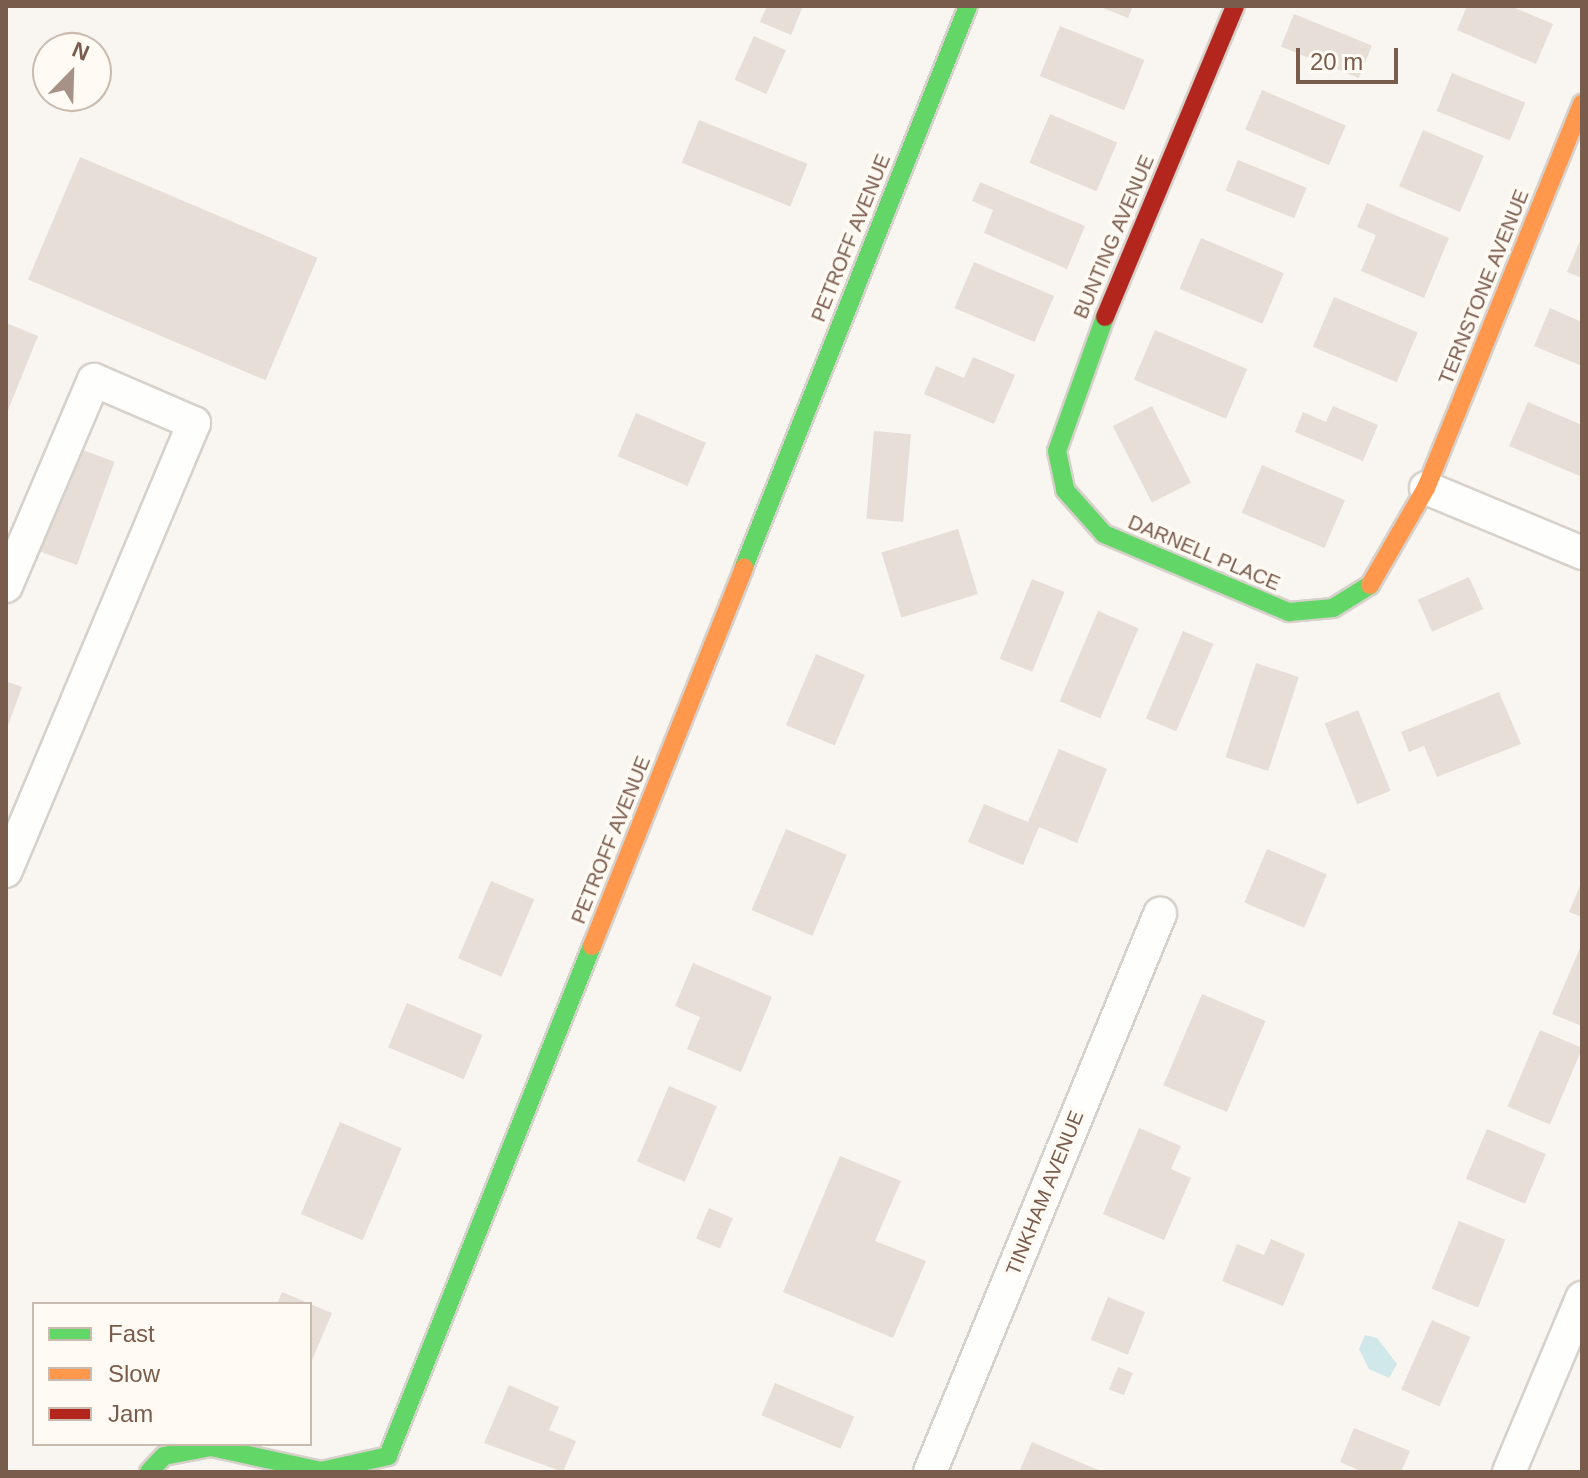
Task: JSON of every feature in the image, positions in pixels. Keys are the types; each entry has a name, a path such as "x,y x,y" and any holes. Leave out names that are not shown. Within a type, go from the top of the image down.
{"street":[{"name":"PETROFF AVENUE","path":"149,1472 164,1456 211,1447 321,1471 388,1456 968,6"},
{"name":"BUNTING AVENUE","path":"1065,490 1057,451 1066,409 1235,6"},
{"name":"TERNSTONE AVENUE","path":"1426,488 1582,103"},
{"path":"6,586 94,380 194,423 6,871"},
{"name":"DARNELL PLACE","path":"1065,490 1104,534 1289,612 1333,608 1378,580 1426,488"},
{"path":"1426,488 1582,553"},
{"name":"TINKHAM AVENUE","path":"930,1472 1160,914"},
{"path":"1509,1472 1582,1298"}],"water":[{"path":"1365,1335 1377,1338 1397,1364 1389,1378 1369,1369 1359,1349"}],"building":[{"path":"767,6 803,6 791,35 760,22"},
{"path":"1098,6 1133,6 1128,18"},
{"path":"1467,6 1510,6 1553,24 1536,64 1457,30"},
{"path":"1294,14 1372,45 1359,78 1281,46"},
{"path":"1060,26 1144,60 1124,110 1040,76"},
{"path":"754,36 786,50 766,94 734,80"},
{"path":"1452,73 1525,103 1510,141 1437,111"},
{"path":"1262,90 1346,126 1329,165 1245,130"},
{"path":"1050,114 1117,143 1096,191 1029,163"},
{"path":"699,120 807,164 790,206 682,163"},
{"path":"1423,130 1484,156 1460,212 1399,186"},
{"path":"80,157 317,258 266,380 28,279"},
{"path":"1238,160 1307,188 1294,218 1226,191"},
{"path":"980,182 1085,226 1067,269 984,233 993,210 972,201"},
{"path":"1367,203 1449,238 1424,298 1361,271 1376,235 1357,227"},
{"path":"1582,236 1582,278 1567,272"},
{"path":"1201,238 1284,273 1262,324 1180,289"},
{"path":"974,262 1054,296 1035,342 954,308"},
{"path":"1334,297 1418,333 1397,382 1313,347"},
{"path":"1550,308 1582,322 1582,366 1534,346"},
{"path":"6,323 38,336 6,415"},
{"path":"1155,330 1247,369 1226,419 1134,380"},
{"path":"973,357 1015,375 994,424 924,394 936,366 964,378"},
{"path":"1528,402 1582,425 1582,477 1509,446"},
{"path":"1152,406 1191,483 1152,503 1113,426"},
{"path":"1333,406 1378,425 1363,461 1295,432 1303,412 1326,422"},
{"path":"636,413 706,443 688,486 618,456"},
{"path":"874,431 911,434 903,522 866,519"},
{"path":"77,448 115,462 77,565 39,551"},
{"path":"1262,465 1345,500 1325,548 1242,513"},
{"path":"958,529 978,594 901,617 881,552"},
{"path":"1469,577 1483,609 1432,632 1418,600"},
{"path":"1032,579 1064,592 1032,672 1000,659"},
{"path":"1098,611 1139,628 1100,718 1060,701"},
{"path":"1183,631 1213,644 1176,731 1146,718"},
{"path":"816,654 865,675 835,746 786,725"},
{"path":"1256,663 1299,677 1268,771 1225,757"},
{"path":"6,681 22,687 6,731"},
{"path":"1499,692 1521,744 1437,777 1424,746 1409,752 1401,732"},
{"path":"1358,710 1391,791 1357,804 1325,723"},
{"path":"1059,749 1107,769 1077,843 1039,827 1023,865 968,842 984,804 1028,822"},
{"path":"786,829 847,855 812,936 752,910"},
{"path":"1267,849 1327,874 1304,928 1244,902"},
{"path":"491,881 534,899 501,977 458,958"},
{"path":"1582,881 1582,917 1569,912"},
{"path":"1582,949 1582,1026 1552,1014"},
{"path":"693,963 772,997 741,1072 687,1049 700,1017 675,1006"},
{"path":"1202,994 1266,1021 1227,1112 1163,1085"},
{"path":"407,1003 482,1035 464,1079 388,1047"},
{"path":"1540,1030 1582,1048 1550,1124 1508,1106"},
{"path":"669,1086 717,1106 685,1182 637,1161"},
{"path":"340,1122 402,1148 363,1240 301,1214"},
{"path":"1139,1128 1181,1146 1171,1169 1191,1178 1164,1240 1103,1214"},
{"path":"1487,1129 1546,1154 1525,1204 1466,1179"},
{"path":"840,1156 901,1181 875,1241 926,1261 893,1338 783,1292"},
{"path":"709,1208 733,1218 720,1249 696,1238"},
{"path":"1459,1221 1505,1240 1478,1307 1432,1289"},
{"path":"1271,1239 1305,1254 1283,1306 1222,1281 1237,1244 1264,1255"},
{"path":"282,1292 305,1302 278,1302"},
{"path":"1108,1297 1145,1312 1128,1355 1091,1340"},
{"path":"312,1305 332,1313 312,1360"},
{"path":"1432,1320 1470,1337 1439,1407 1401,1389"},
{"path":"1118,1367 1133,1373 1124,1395 1109,1389"},
{"path":"775,1383 854,1417 840,1449 761,1415"},
{"path":"509,1385 559,1407 549,1430 576,1441 563,1472 484,1443"},
{"path":"1354,1428 1410,1451 1401,1472 1363,1472 1340,1462"},
{"path":"1032,1442 1103,1472 1019,1472"}],"traffic: fast":[{"path":"744,567 968,6"},
{"path":"1105,317 1057,451 1065,490 1104,534 1289,612 1333,608 1370,585"},
{"path":"149,1472 164,1456 211,1447 321,1471 388,1456 592,946"}],"traffic: slow":[{"path":"1370,585 1426,488 1582,103"},
{"path":"592,946 744,567"}],"traffic: jam":[{"path":"1105,317 1235,6"}]}
